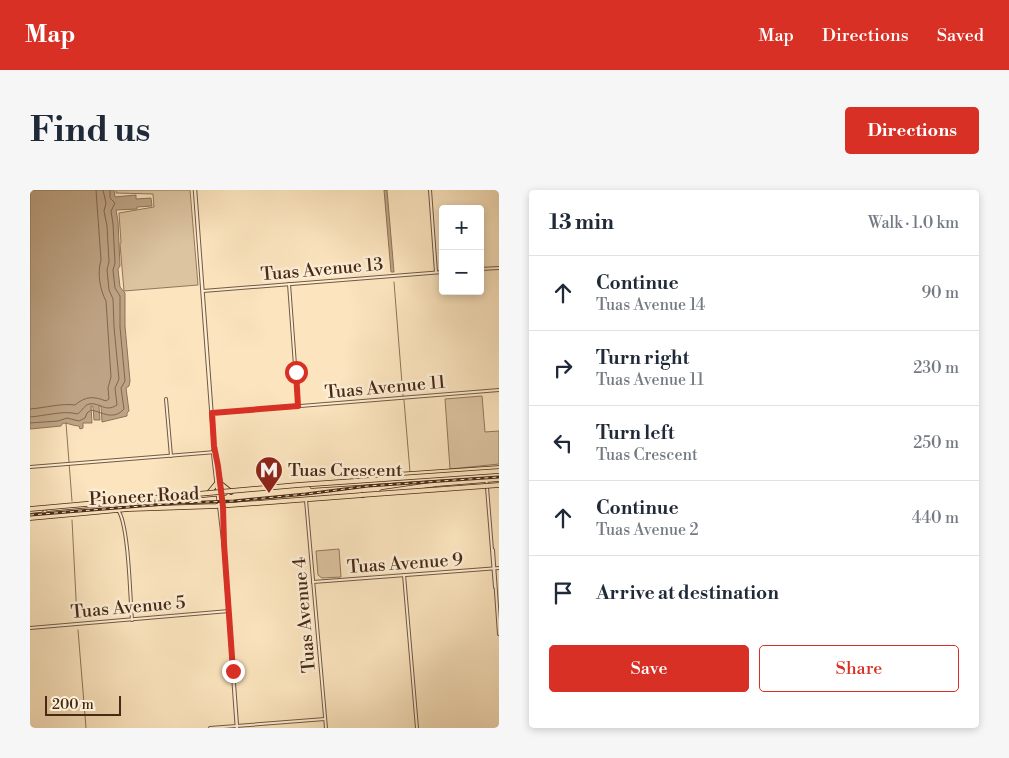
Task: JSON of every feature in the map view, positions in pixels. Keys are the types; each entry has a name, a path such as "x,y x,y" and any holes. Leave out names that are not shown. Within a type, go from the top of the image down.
{"main road":[{"path":"30,510 357,481 499,471"},
{"name":"Pioneer Road","path":"30,510 232,492 486,474 499,471"},
{"name":"Pioneer Road","path":"30,518 118,510 126,512 306,500 361,495 437,484 499,479"},
{"path":"206,495 219,484 232,492"},
{"path":"361,495 499,485"},
{"path":"192,497 194,501 192,507"}],"street":[{"path":"195,190 237,727"},
{"path":"430,190 436,272"},
{"path":"484,269 499,268"},
{"name":"Tuas Avenue 13","path":"203,291 436,272"},
{"path":"289,284 298,406"},
{"name":"Tuas Avenue 11","path":"212,413 499,390"},
{"path":"166,399 171,456"},
{"path":"30,467 214,452"},
{"path":"486,474 499,634"},
{"name":"Tuas Avenue 4","path":"306,500 326,728"},
{"path":"118,510 123,520 132,620"},
{"path":"123,520 126,512"},
{"name":"Tuas Avenue 9","path":"313,582 499,568"},
{"path":"404,575 417,728"},
{"name":"Tuas Avenue 5","path":"30,628 229,611"},
{"path":"210,728 325,718"}],"shaded area":[{"path":"116,190 190,190 198,285 124,291 119,213 154,207 153,194 116,193"},
{"path":"482,396 485,432 499,431 499,464 450,469 445,399"},
{"path":"339,549 341,577 322,578 318,575 316,551"}],"water":[{"path":"30,190 114,190 115,197 136,195 136,199 151,198 152,206 116,210 120,266 118,269 120,287 125,293 125,326 130,381 129,386 126,388 129,411 127,416 102,422 101,406 99,406 100,420 94,420 93,407 91,406 92,423 83,423 83,428 80,429 79,426 63,423 61,426 30,429"},
{"path":"384,190 387,190 394,272 391,272"}],"waterway":[{"path":"394,282 403,396"},
{"path":"404,400 410,472"},
{"path":"66,423 72,501"},
{"path":"72,520 77,618"},
{"path":"78,630 86,728"}],"railway":[{"path":"30,515 178,503 234,501 368,486 499,477"}],"place":[{"name":"Tuas Crescent","path":"269,494"}],"route":[{"path":"233,671 223,507 214,446 212,413 298,406 296,372"}]}
